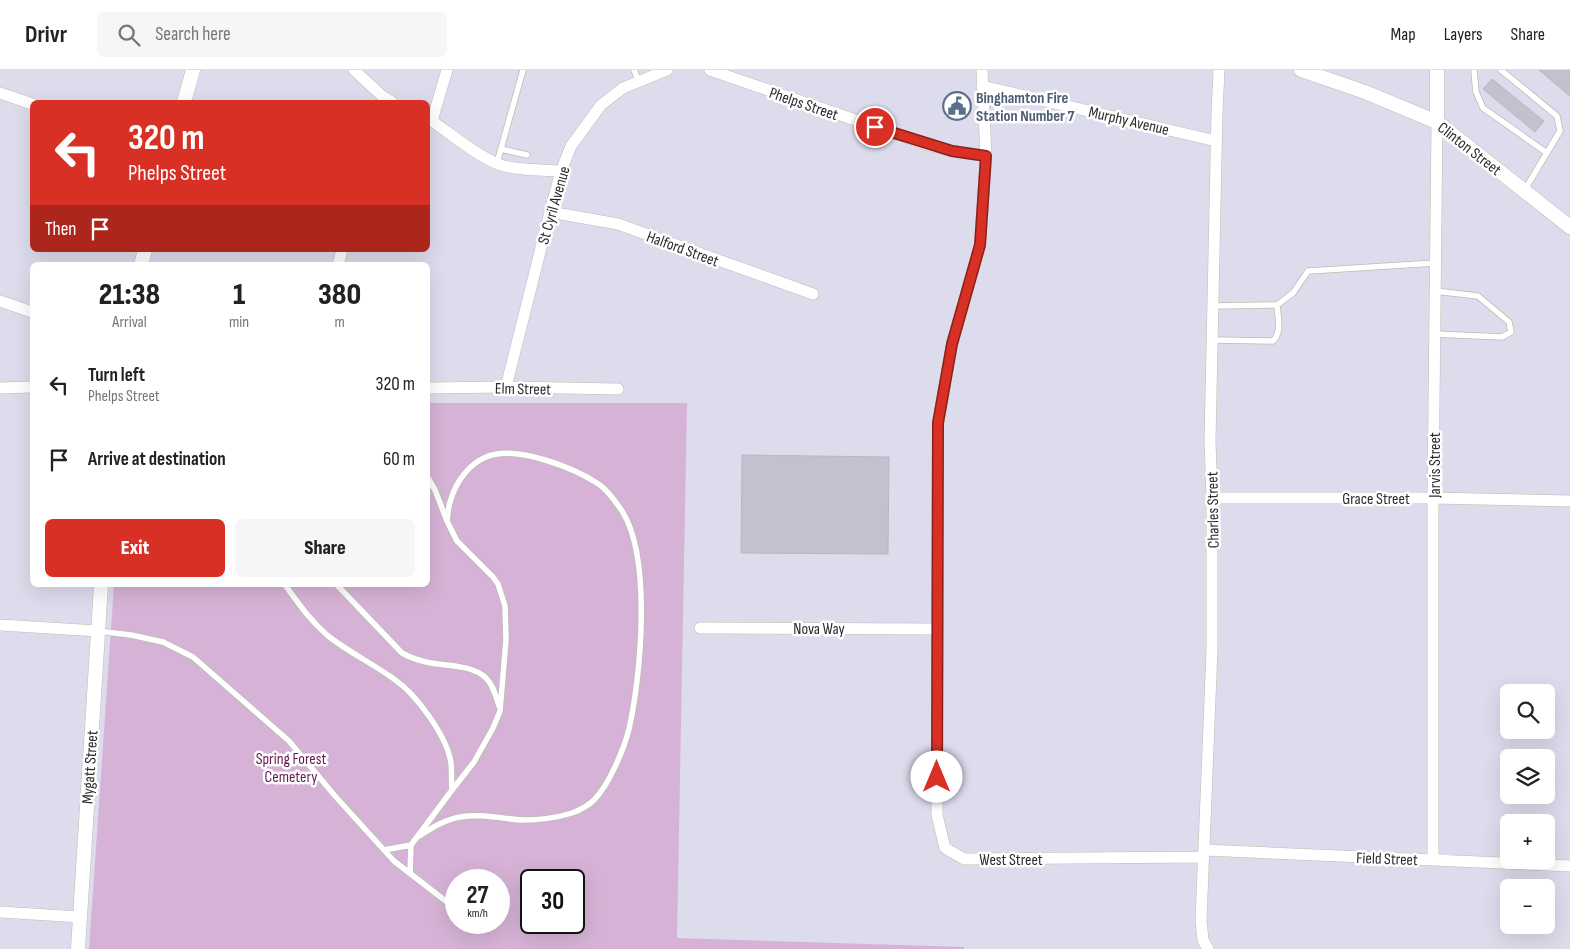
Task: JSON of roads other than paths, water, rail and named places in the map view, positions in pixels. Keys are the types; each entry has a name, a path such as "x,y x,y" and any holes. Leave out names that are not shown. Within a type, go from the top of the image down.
{"street":[{"path":"185,100 193,70"},
{"path":"354,70 385,100"},
{"path":"447,70 430,120 489,160 503,166 561,171"},
{"name":"St Cyril Avenue","path":"506,387 561,171 571,146 601,105 623,88 667,70"},
{"name":"Phelps Street","path":"710,70 928,145 986,156"},
{"name":"West Street","path":"982,70 986,156 980,245 952,344 938,423 936,814 945,848 964,859 1204,854"},
{"name":"Charles Street","path":"1208,949 1203,940 1201,920 1212,650 1210,441 1219,70"},
{"name":"Clinton Street","path":"1301,70 1365,92 1437,122 1570,227"},
{"name":"Jarvis Street","path":"1433,860 1433,498 1437,70"},
{"name":"Murphy Avenue","path":"982,86 1216,141"},
{"path":"0,94 30,103"},
{"name":"Halford Street","path":"550,212 618,224 813,294"},
{"path":"0,301 30,311"},
{"path":"0,388 30,387"},
{"name":"Elm Street","path":"430,388 618,389"},
{"name":"Grace Street","path":"1212,498 1433,498 1570,501"},
{"name":"Mygatt Street","path":"78,949 101,587"},
{"path":"0,625 98,631"},
{"name":"Nova Way","path":"700,628 937,629"},
{"name":"Field Street","path":"1204,854 1433,860 1570,866"},
{"path":"0,912 80,917"}],"lane":[{"path":"496,163 523,70"},
{"path":"634,70 639,82"},
{"path":"1474,70 1476,92 1483,108 1547,153"},
{"path":"1501,70 1556,116 1560,131 1524,191"},
{"path":"500,149 527,155"},
{"path":"1213,306 1277,306 1293,293 1308,271 1435,263"},
{"path":"1435,291 1478,296 1509,322 1511,332 1502,337 1435,334"},
{"path":"1212,340 1273,341 1277,337 1279,327 1277,306"},
{"path":"416,838 441,822 459,817 490,816 524,820 544,819 560,817 581,809 594,800 605,786 616,765 628,731 636,686 640,640 641,593 636,548 623,513 601,486 582,475 552,462 528,455 507,454 485,457 471,466 463,475 450,499 447,521"},
{"path":"410,873 411,845 474,762 490,734 500,711 506,640 503,595 498,584 494,577 457,541 430,481"},
{"path":"286,587 307,616 328,636 394,679 409,692 435,725 445,744 451,763 452,790"},
{"path":"339,587 402,653 429,663 474,670 486,679 495,691 500,711"},
{"path":"98,631 131,635 163,642 193,657 289,741 384,850 445,901"},
{"path":"384,850 411,845"}],"place":[{"name":"Binghamton Fire Station Number 7","path":"957,106"}],"park label":[{"name":"Spring Forest Cemetery","path":"291,767"}]}
